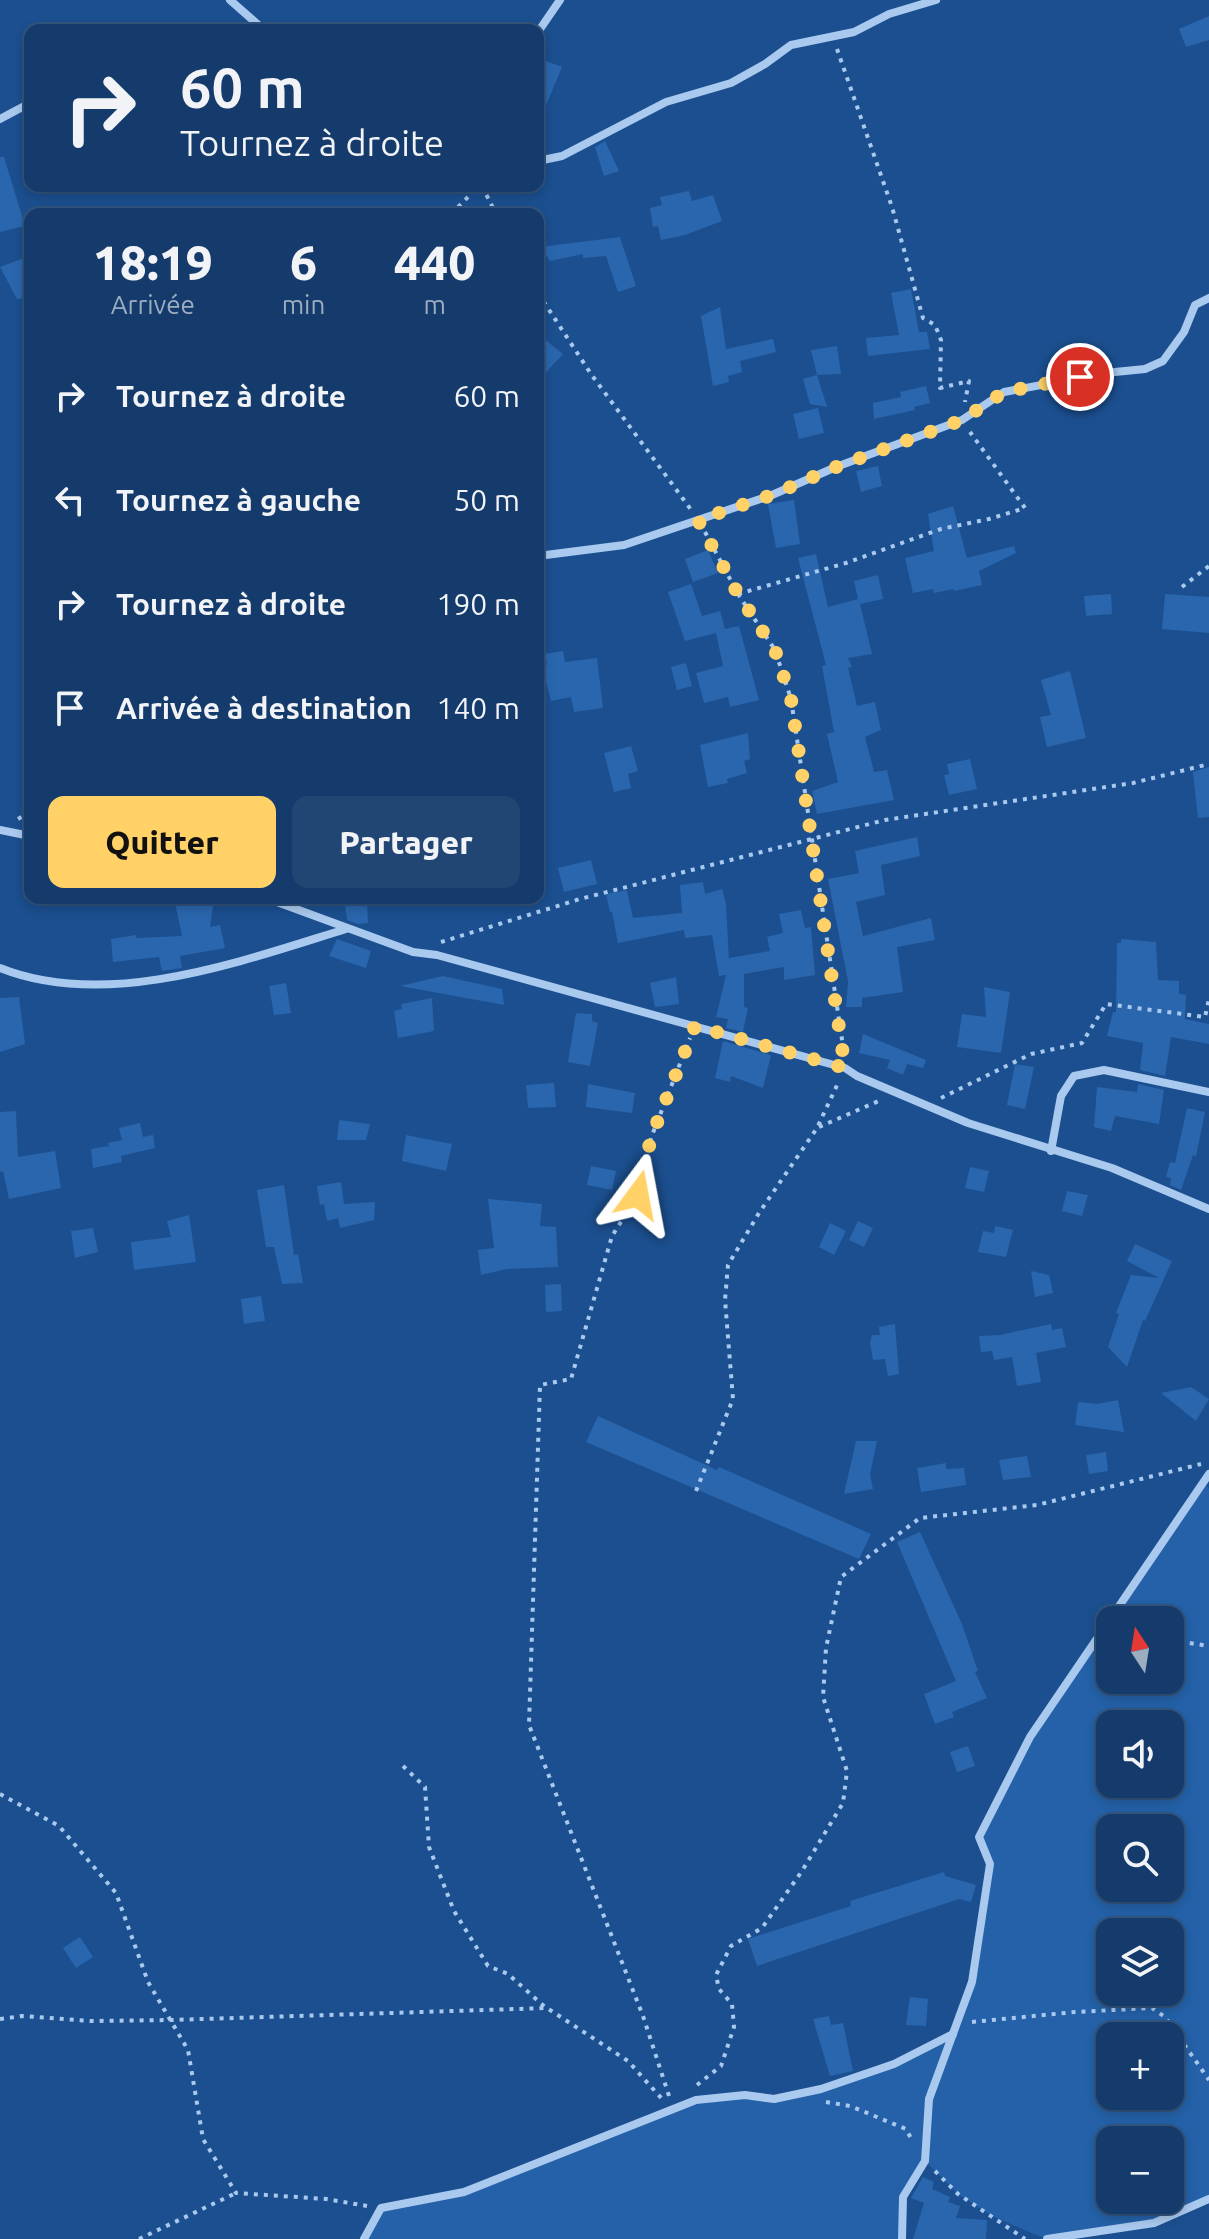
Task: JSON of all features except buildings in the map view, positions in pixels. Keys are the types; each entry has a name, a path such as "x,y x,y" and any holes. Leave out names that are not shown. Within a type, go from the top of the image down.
{"street":[{"path":"230,0 257,24"},
{"path":"544,24 560,0"},
{"path":"544,160 562,156 666,102 731,83 791,45 854,32 889,14 936,0"},
{"path":"0,119 24,106"},
{"path":"544,555 624,545 772,495 836,467 962,420 1004,392 1105,373 1145,369 1163,361 1184,332 1195,305 1209,298"},
{"path":"0,830 24,835"},
{"path":"281,904 413,952 437,955 845,1068 857,1076 968,1123 1112,1168 1209,1209"},
{"path":"0,968 44,980 137,984 240,962 346,929"},
{"path":"1051,1151 1061,1096 1074,1076 1104,1070 1209,1092"},
{"path":"902,2239 903,2197 925,2161 929,2099 972,1982 990,1864 979,1837 1030,1737 1209,1474"},
{"path":"364,2239 381,2208 464,2192 696,2100 745,2095 774,2099 821,2089 894,2064 953,2034"},
{"path":"1047,2239 1154,2223 1209,2199"}],"path":[{"path":"738,594 846,563 941,529 1025,508 962,420 969,381 940,388 941,340 935,325 923,318 892,207 833,36"},
{"path":"457,208 474,192"},
{"path":"544,302 591,374 698,520 738,594 775,650 791,699 845,1068 817,1128 728,1265 725,1300 733,1399 696,1491"},
{"path":"1182,587 1209,566"},
{"path":"439,943 580,899 885,820 1133,783 1209,764"},
{"path":"931,1107 946,1094 1031,1054 1082,1043 1106,1004 1205,1017 1209,999"},
{"path":"673,2110 643,2016 529,1725 540,1385 571,1379 612,1236 638,1195 651,1138 695,1026"},
{"path":"817,1128 898,1093"},
{"path":"673,2110 688,2092 721,2066 734,2027 732,2004 719,1989 716,1975 731,1946 762,1928 802,1871 843,1803 847,1771 823,1697 826,1648 841,1577 920,1518 1037,1505 1209,1462"},
{"path":"1184,1642 1209,1646"},
{"path":"403,1766 425,1787 429,1847 454,1911 488,1966 508,1974 547,2008 628,2061 673,2110"},
{"path":"0,1794 59,1826 116,1893 148,1982 188,2050 203,2139 236,2193"},
{"path":"0,2019 22,2016 90,2021 171,2020 547,2008"},
{"path":"953,2034 974,2020 1152,2008 1165,2017 1209,2080"},
{"path":"821,2101 850,2106 906,2129 925,2161 958,2194 1025,2239"},
{"path":"139,2239 236,2193 326,2199 381,2208"}],"shaded area":[{"path":"1204,1481 1209,1489 1209,2199 1184,2210 1184,2126 1096,2126 1096,2214 1175,2214 1154,2223 1041,2237 992,2216 958,2194 925,2161 903,2197 902,2239 364,2239 381,2208 464,2192 696,2100 792,2095 883,2068 953,2034 972,1982 990,1864 979,1837 1030,1737 1096,1640 1096,1694 1184,1694 1184,1606 1119,1606"}],"route":[{"path":"638,1195 651,1138 695,1026 845,1068 791,699 775,650 738,594 698,520 772,495 836,467 962,420 1004,392 1080,377"}]}
